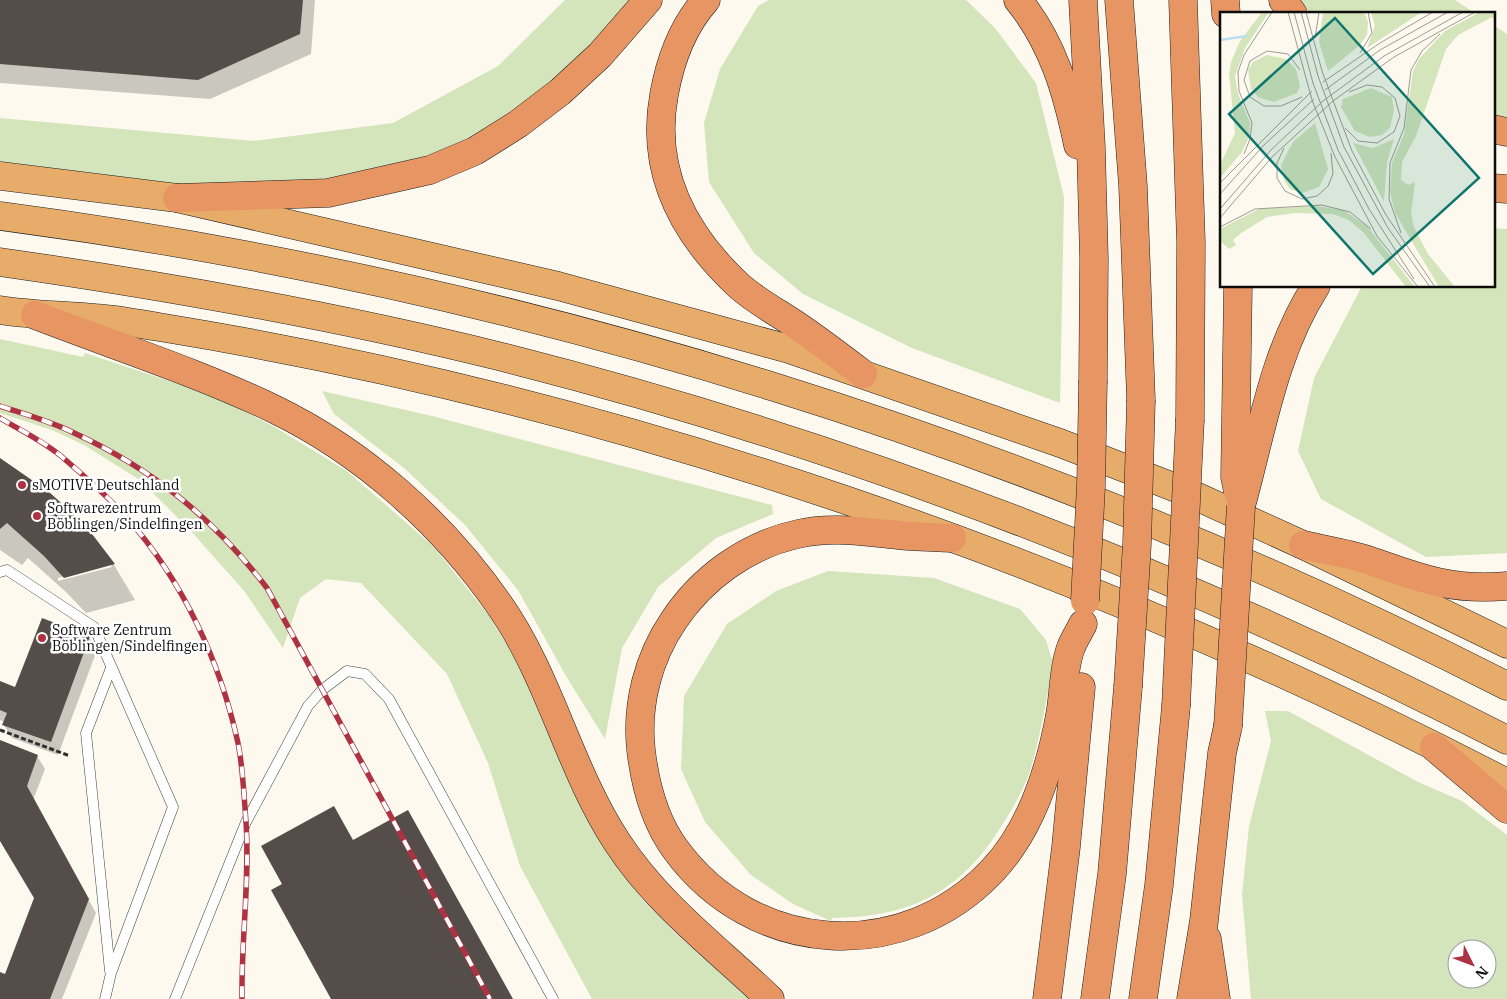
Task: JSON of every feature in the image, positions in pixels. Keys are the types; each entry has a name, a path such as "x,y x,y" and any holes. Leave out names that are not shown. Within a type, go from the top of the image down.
{"highway":[{"path":"177,198 328,193 430,170 475,150 518,124 560,92 600,55 648,0"},
{"path":"706,0 682,37 668,70 661,109 661,145 666,174 676,203 690,229 707,253 738,285 863,374"},
{"path":"1018,0 1041,32 1059,71 1074,124 1091,216"},
{"path":"1047,999 1074,775 1074,666 1070,648 1084,612 1091,486 1094,259 1091,216 1091,148 1083,0"},
{"path":"1095,999 1112,874 1128,688 1137,544 1141,400 1130,138 1120,0"},
{"path":"1143,999 1159,885 1176,706 1190,419 1191,234 1183,0"},
{"path":"1283,0 1292,12"},
{"path":"1494,129 1507,132"},
{"path":"0,176 177,198 558,286 789,350 1069,446 1189,493 1304,545 1507,644"},
{"path":"1494,188 1507,189"},
{"path":"0,216 174,242 360,278 572,328 798,394 1048,481 1170,531 1351,610 1507,686"},
{"path":"0,262 168,288 352,324 482,353 609,386 799,443 895,475 1033,527 1177,586 1342,659 1507,740"},
{"path":"1238,288 1247,442"},
{"path":"1191,999 1204,921 1222,753 1228,726 1241,506 1235,477 1247,442 1266,406 1277,366 1297,320 1315,288"},
{"path":"0,310 35,315 98,318 329,360 433,383 600,426 737,465 952,538 1052,577 1298,680 1507,783"},
{"path":"35,315 194,374 276,410 353,457 420,512 474,572 498,603 519,636 547,692 590,792 607,825 629,859 678,916 770,999"},
{"path":"952,538 897,535 854,529 821,530 796,534 764,545 735,560 711,578 684,604 666,631 652,661 643,693 640,735 644,770 662,826 675,849 697,876 721,896 750,914 782,927 812,935 861,936 894,931 928,919 954,904 975,888 1008,852 1034,803 1056,737 1074,666"},
{"path":"1304,545 1366,560 1432,583 1457,587 1507,586"},
{"path":"1434,747 1507,809"},
{"path":"1204,921 1216,999"}],"lane":[{"path":"0,572 7,570 94,627 173,807 111,973 105,999"},
{"path":"111,668 86,733 111,973"},
{"path":"174,999 246,822 308,706 322,690 347,671 365,674 389,699 552,999"}],"path":[{"path":"0,730 89,763"}],"green space":[{"path":"565,0 636,0 563,76 470,141 405,168 334,183 223,185 167,183 0,166 0,118 254,141 393,123 498,66"},
{"path":"769,0 966,0 995,28 1036,83 1064,197 1060,403 912,348 803,294 754,253 709,182 704,123 720,69 758,6"},
{"path":"1299,0 1455,0 1473,12 1309,12"},
{"path":"1494,26 1507,34 1507,117 1494,114"},
{"path":"1494,228 1507,229 1507,553 1426,557 1321,499 1298,451 1314,378 1361,288 1494,288"},
{"path":"0,339 83,357 85,353 211,395 273,426 347,471 433,546 490,617 523,672 583,811 613,859 641,898 673,931 749,999 592,999 520,866 488,763 447,674 361,583 326,579 300,598 283,648 245,592 191,531 140,480 84,445 52,430 0,413"},
{"path":"322,391 432,416 772,505 773,514 716,538 658,587 622,648 605,739 566,676 518,590 465,525 404,468 334,414"},
{"path":"828,571 934,578 1020,609 1046,640 1051,657 1054,659 1041,729 1025,785 1002,825 969,868 951,884 931,897 909,906 886,913 860,917 832,918 831,921 793,904 751,875 705,822 681,769 684,696 727,624 776,591"},
{"path":"1265,711 1288,711 1418,782 1462,801 1507,835 1507,999 1251,999 1242,895 1249,826 1271,741"}],"building":[{"path":"0,0 303,0 300,34 198,80 0,64"},
{"name":"Softwarezentrum Böblingen/Sindelfingen","path":"0,458 49,492 68,509 89,530 115,564 64,578 44,556 7,523 0,529"},
{"path":"42,618 90,636 51,742 2,725 7,713 0,710 0,681 15,687"},
{"path":"0,740 38,755 27,786 89,899 50,999 0,999 0,972 5,974 34,898 0,841"},
{"path":"334,806 353,840 408,810 513,999 331,999 271,890 282,884 261,846"}],"railway":[{"path":"0,406 63,428 101,446 155,479 180,498 225,539 267,588 490,999"},
{"path":"0,418 61,456 120,510 147,542 165,568 182,595 210,652 230,712 238,743 242,772 247,844 242,999"}],"place":[{"name":"sMOTIVE Deutschland","path":"22,485"},
{"name":"Softwarezentrum Böblingen/Sindelfingen","path":"37,516"},
{"name":"Software Zentrum Böblingen/Sindelfingen","path":"42,638"}]}
